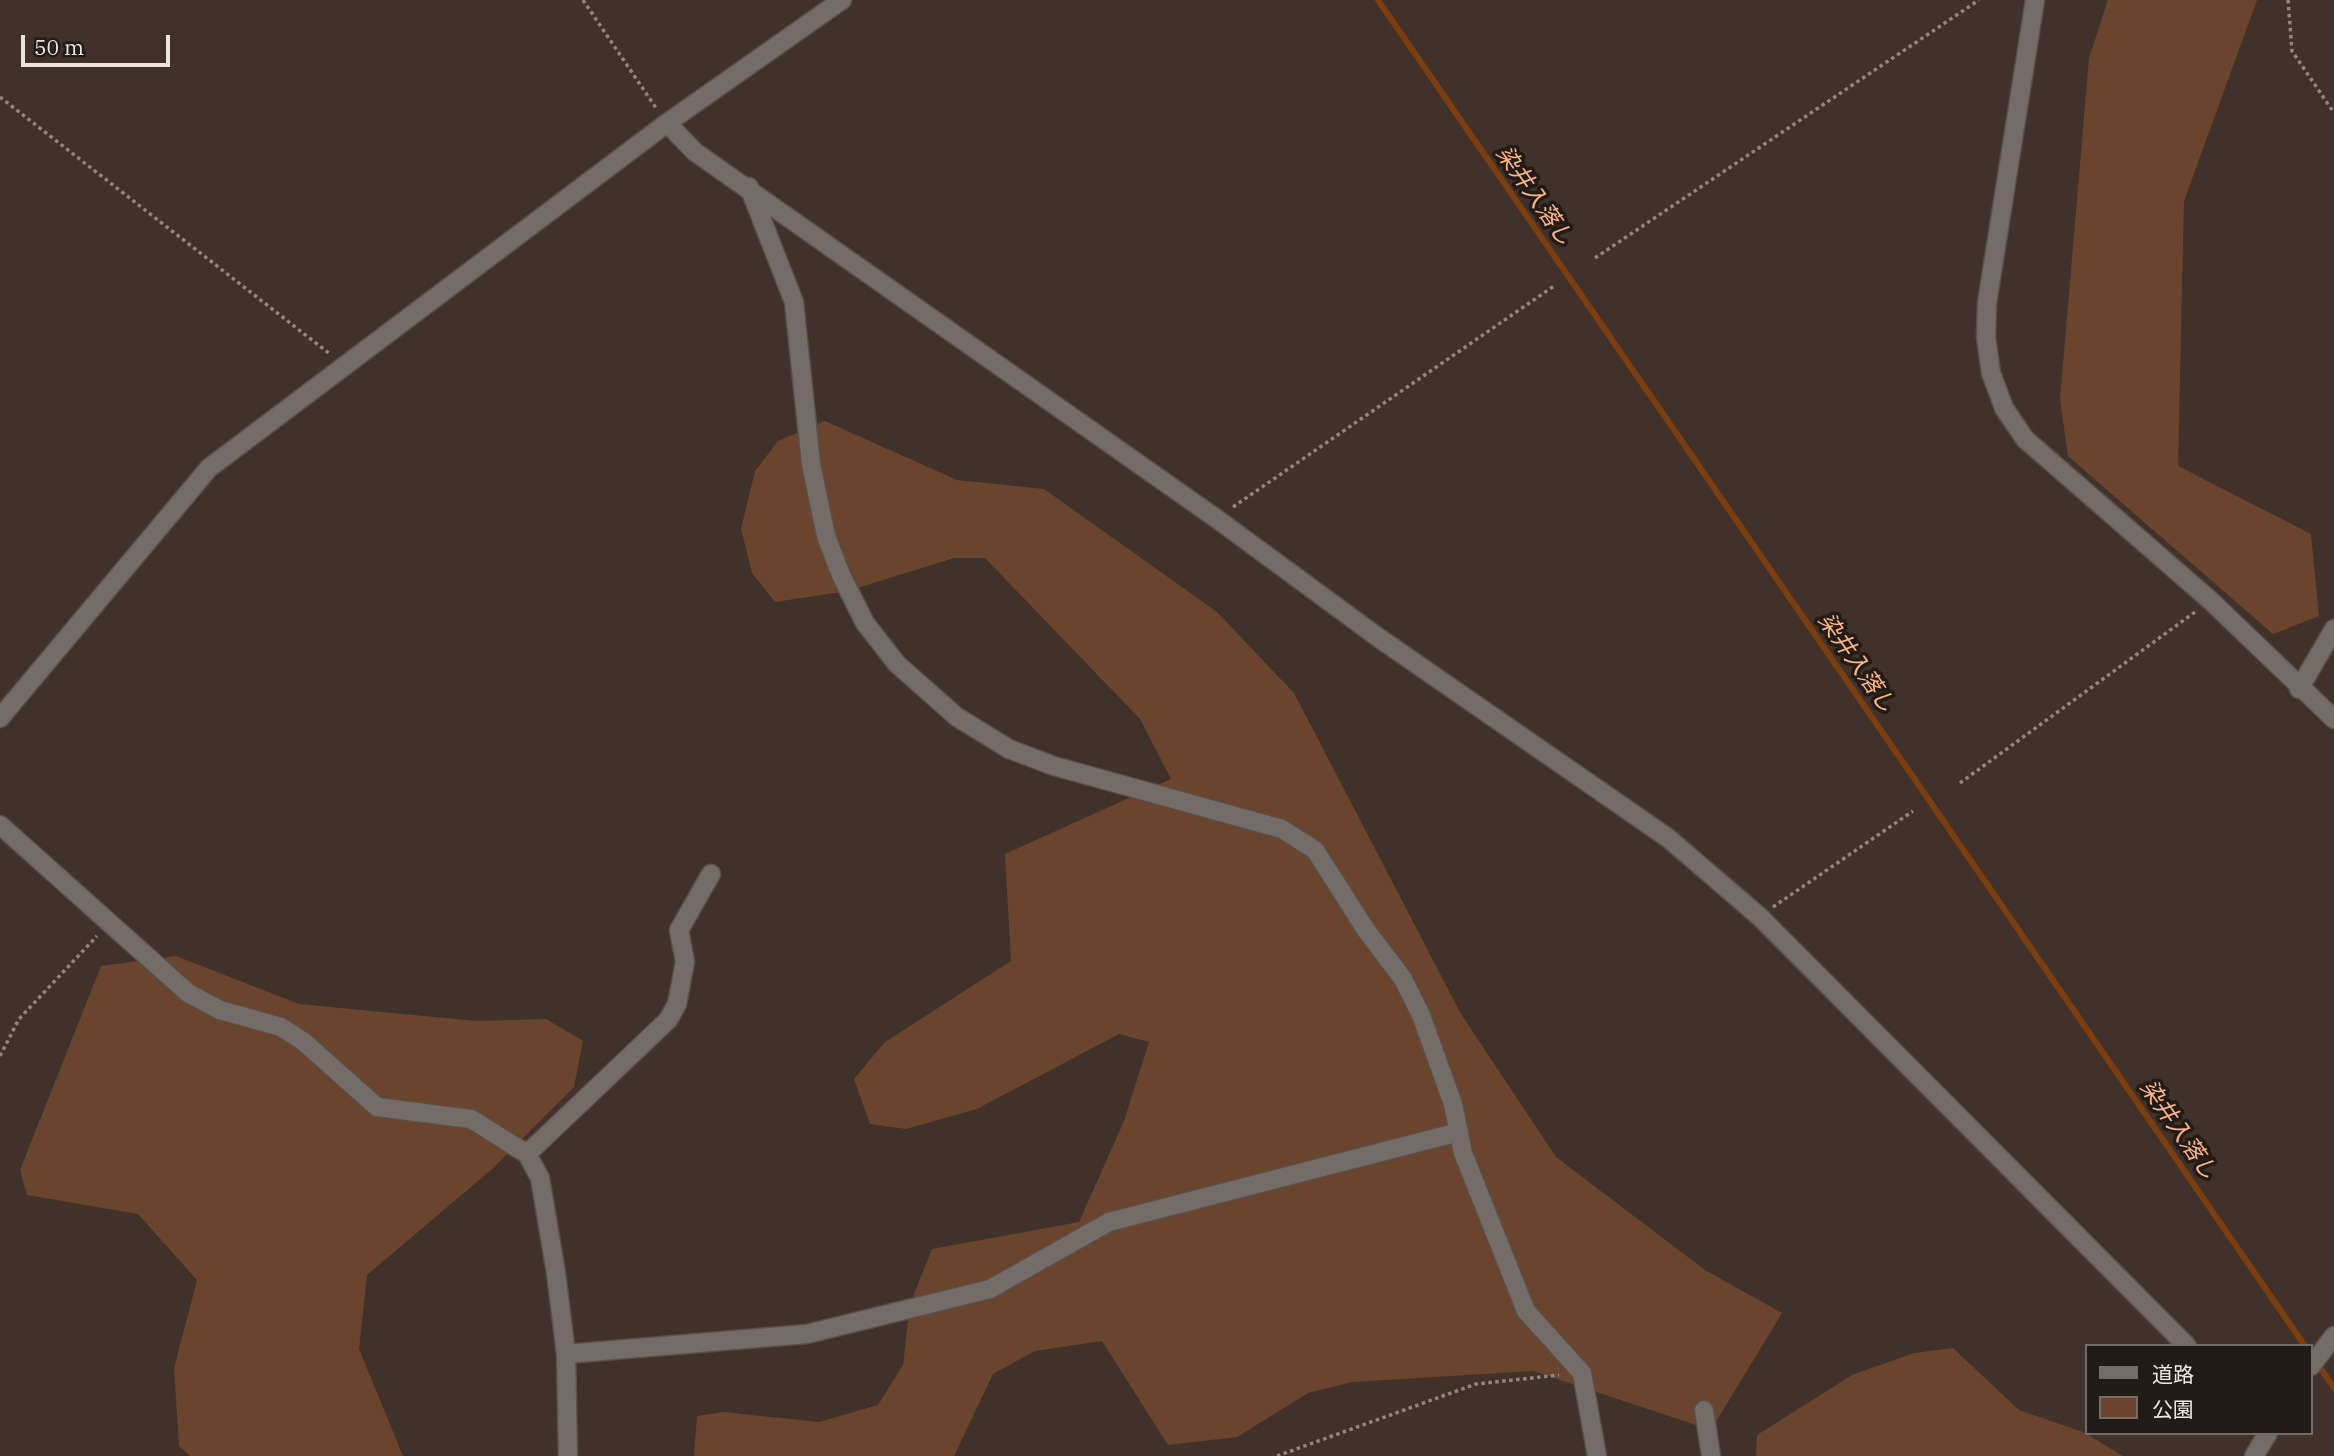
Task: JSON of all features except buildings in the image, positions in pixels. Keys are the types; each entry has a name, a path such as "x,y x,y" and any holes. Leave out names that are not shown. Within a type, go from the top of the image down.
{"street":[{"path":"0,718 209,468 667,123 842,0"},
{"path":"2035,0 1987,303 1986,337 1991,373 2004,408 2025,439 2211,601 2299,689 2334,719"},
{"path":"667,123 695,152 749,187 1217,519 1379,638 1668,838 1759,917 2185,1344"},
{"path":"749,187 794,302 811,464 826,537 865,623 897,664 957,717 1009,749 1054,766 1282,829 1315,850 1366,930 1403,979 1421,1015 1453,1104 1463,1153 1526,1311 1582,1373 1597,1456"},
{"path":"2299,689 2334,629"},
{"path":"0,825 188,993 220,1010 281,1027 304,1042 377,1107 471,1119 527,1154 540,1178 566,1354 568,1456"},
{"path":"527,1154 668,1020 677,1004 685,962 679,930 685,915 711,874"},
{"path":"566,1354 807,1334 990,1289 1109,1222 1459,1132"},
{"path":"2313,1363 2332,1338"},
{"path":"1704,1410 1711,1456"},
{"path":"2254,1456 2267,1435"}],"path":[{"path":"583,0 667,123"},
{"path":"1595,258 1979,0"},
{"path":"2288,0 2292,51 2334,113"},
{"path":"0,97 345,365"},
{"path":"1217,519 1553,286"},
{"path":"1960,783 2211,601"},
{"path":"1759,917 1913,811"},
{"path":"0,1056 19,1019 111,922"},
{"path":"1277,1456 1476,1384 1582,1373"}],"green space":[{"path":"2108,0 2257,0 2184,201 2178,466 2311,534 2319,616 2273,634 2068,456 2060,399 2089,58"},
{"path":"825,421 957,480 1044,489 1217,612 1294,693 1461,1014 1556,1157 1705,1270 1782,1313 1711,1430 1533,1371 1352,1382 1308,1393 1237,1437 1168,1445 1102,1341 1035,1351 993,1374 954,1456 694,1456 697,1416 723,1412 819,1422 878,1405 903,1365 910,1304 932,1249 1079,1222 1124,1121 1149,1042 1119,1034 977,1109 906,1129 870,1124 854,1079 885,1042 1011,961 1005,854 1171,779 1140,719 985,558 954,558 848,591 775,602 752,573 741,529 755,471 778,441"},
{"path":"176,956 299,1004 476,1021 546,1019 583,1041 574,1087 491,1170 367,1275 359,1349 403,1456 190,1456 179,1446 174,1368 197,1280 138,1214 27,1195 20,1170 101,966"},
{"path":"1953,1348 2019,1410 2083,1432 2123,1456 1756,1456 1757,1435 1852,1375 1914,1353"}],"waterway":[{"name":"染井入落し","path":"1378,0 2304,1344"},
{"name":"染井入落し","path":"2317,1363 2334,1388"}]}
